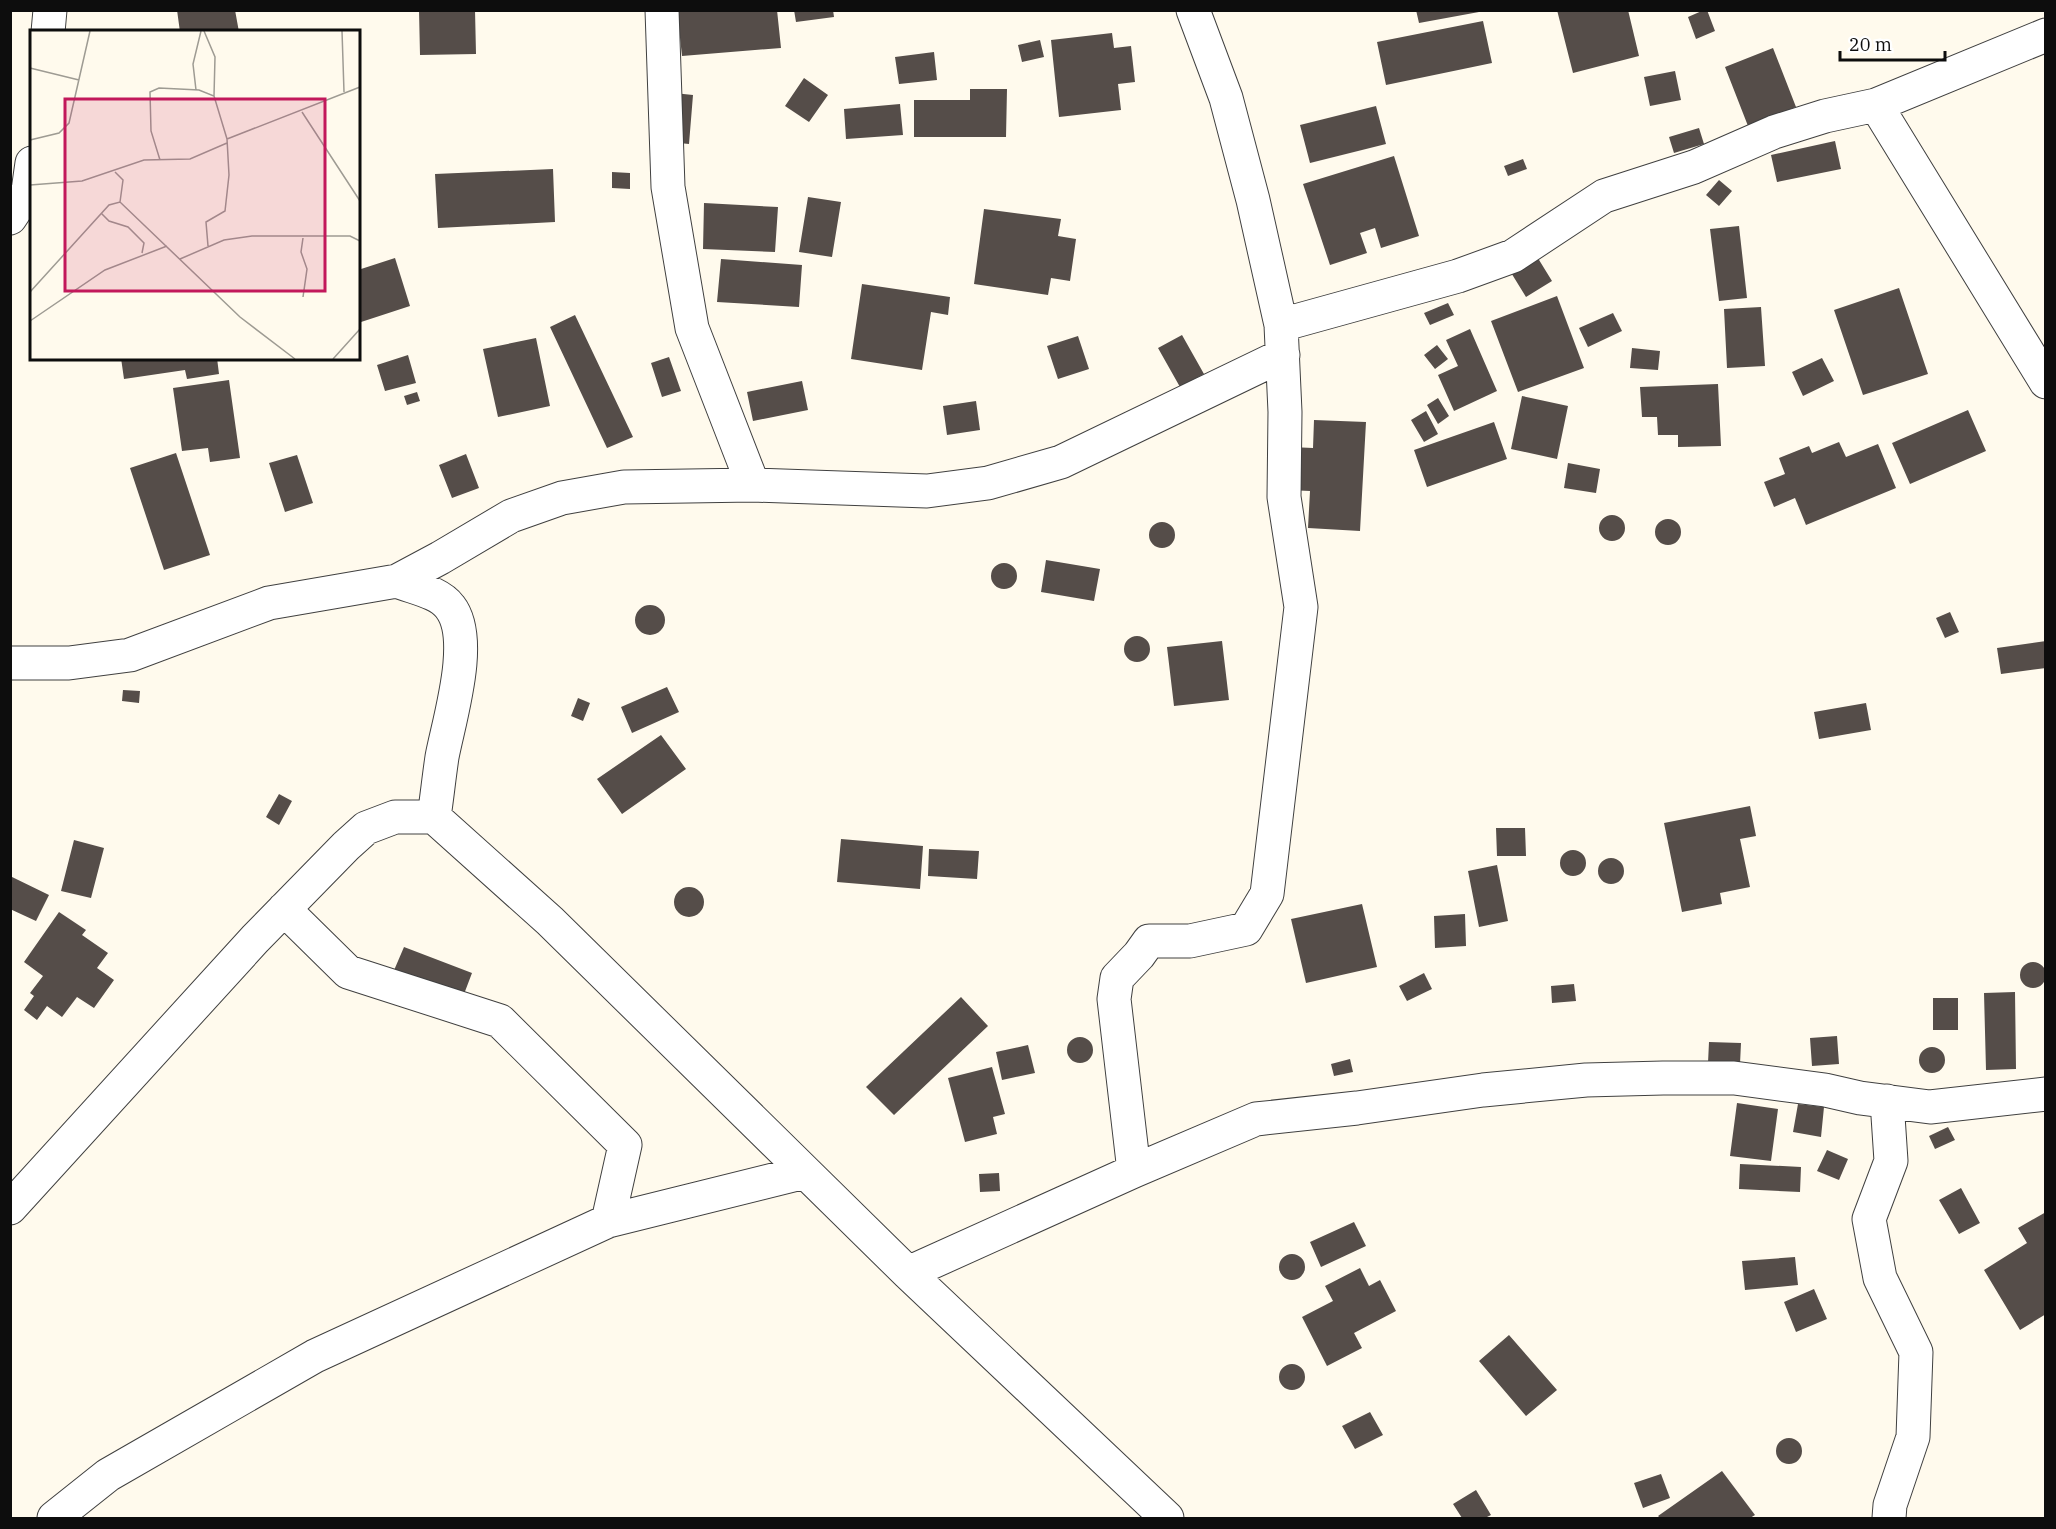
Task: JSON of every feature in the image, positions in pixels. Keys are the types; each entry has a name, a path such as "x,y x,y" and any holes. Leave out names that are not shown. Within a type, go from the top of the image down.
{"street":[{"path":"48,30 50,10"},
{"path":"662,10 668,187 692,328 753,485"},
{"path":"1134,1171 1114,999 1116,978 1139,955 1149,940 1190,941 1246,929 1267,894 1301,608 1284,497 1285,412 1282,340 1253,200 1226,98 1193,10"},
{"path":"10,663 69,663 130,655 269,603 397,581 511,516 562,498 624,487 753,485 927,491 988,483 1061,462 1282,340 1513,256 1604,196 1694,167 1774,132 1826,116 1876,105 2046,35"},
{"path":"1876,105 2046,382"},
{"path":"10,218 28,191 30,177"},
{"path":"397,581 443,599 452,609 458,624 461,644 459,670 442,757 434,817"},
{"path":"10,1208 284,909 346,846 366,828 395,817 434,817 550,921 908,1273 1167,1518"},
{"path":"284,909 348,972 500,1021 625,1145 608,1221"},
{"path":"908,1273 1134,1171 1256,1119 1586,1080 1734,1078 1930,1107 2046,1094"},
{"path":"1887,1101 1891,1161 1869,1219 1880,1278 1916,1352 1913,1437 1890,1505 1889,1518"},
{"path":"54,1518 108,1475 315,1356 608,1221 804,1172"}],"building":[{"path":"177,10 235,10 239,30 180,30"},
{"path":"419,10 475,10 476,54 420,55"},
{"path":"677,10 777,10 781,48 682,56"},
{"path":"794,10 833,10 834,17 796,22"},
{"path":"1416,10 1479,10 1479,12 1419,23"},
{"path":"1557,10 1628,10 1639,56 1573,73"},
{"path":"1707,10 1715,31 1696,39 1688,17"},
{"path":"1483,21 1492,63 1386,85 1377,42"},
{"path":"1112,33 1114,48 1131,46 1135,82 1118,84 1121,110 1059,117 1051,40"},
{"path":"1040,40 1044,57 1022,62 1018,45"},
{"path":"1773,48 1796,107 1748,126 1725,67"},
{"path":"934,52 937,80 899,84 895,57"},
{"path":"1675,71 1681,100 1650,106 1644,77"},
{"path":"804,78 828,95 809,122 785,106"},
{"path":"970,89 1007,89 1006,137 914,137 914,100 970,100"},
{"path":"674,93 693,95 689,144 669,142"},
{"path":"900,104 903,135 846,139 844,109"},
{"path":"1376,106 1386,144 1310,163 1300,125"},
{"path":"1699,128 1704,144 1674,153 1669,137"},
{"path":"1835,141 1841,169 1777,182 1771,155"},
{"path":"1394,156 1419,236 1381,248 1375,228 1360,233 1367,253 1330,265 1303,184"},
{"path":"1523,159 1527,169 1508,176 1504,166"},
{"path":"553,169 555,222 438,228 435,174"},
{"path":"612,172 630,173 630,189 612,188"},
{"path":"1719,180 1732,191 1719,206 1706,195"},
{"path":"808,197 841,202 832,257 799,252"},
{"path":"704,203 778,207 775,252 703,249"},
{"path":"984,209 1061,219 1058,236 1076,239 1070,281 1051,278 1048,295 974,284"},
{"path":"1739,226 1747,298 1719,301 1710,229"},
{"path":"1536,255 1552,281 1526,297 1510,271"},
{"path":"395,258 410,306 360,322 360,269"},
{"path":"721,259 802,265 799,307 717,302"},
{"path":"862,284 950,297 948,315 931,312 922,370 851,359"},
{"path":"1899,288 1928,374 1863,395 1834,310"},
{"path":"1557,296 1584,368 1518,392 1491,321"},
{"path":"1448,303 1454,315 1430,325 1424,313"},
{"path":"1761,307 1765,366 1727,368 1724,309"},
{"path":"1613,313 1622,331 1588,347 1579,328"},
{"path":"575,315 633,437 607,448 550,327"},
{"path":"1470,329 1497,391 1454,411 1438,375 1458,366 1446,340"},
{"path":"1182,335 1204,374 1180,387 1158,348"},
{"path":"1078,336 1089,369 1058,379 1047,346"},
{"path":"536,338 550,406 498,417 483,349"},
{"path":"1437,345 1448,359 1435,369 1424,355"},
{"path":"1632,348 1660,351 1658,370 1630,368"},
{"path":"408,355 416,383 385,391 377,365"},
{"path":"669,357 681,391 662,397 651,363"},
{"path":"1822,358 1834,381 1803,396 1792,372"},
{"path":"121,360 217,360 219,374 187,379 185,370 124,379"},
{"path":"229,380 240,458 210,462 208,448 182,451 173,388"},
{"path":"802,381 808,410 753,421 747,392"},
{"path":"1718,384 1721,446 1678,447 1678,435 1658,435 1657,417 1642,417 1640,387"},
{"path":"417,392 420,401 407,405 404,396"},
{"path":"1522,396 1568,406 1557,459 1511,449"},
{"path":"1438,398 1449,416 1438,424 1427,405"},
{"path":"976,401 980,430 947,435 943,406"},
{"path":"1968,410 1986,451 1910,484 1892,443"},
{"path":"1426,411 1438,434 1424,442 1411,420"},
{"path":"1314,420 1366,422 1360,531 1308,528 1310,491 1288,490 1291,447 1313,448"},
{"path":"1494,422 1507,459 1427,487 1414,450"},
{"path":"1839,442 1846,457 1878,444 1896,488 1806,525 1795,498 1774,507 1764,482 1785,474 1779,458 1809,446 1812,453"},
{"path":"176,453 210,555 164,570 130,468"},
{"path":"466,454 479,488 452,498 439,465"},
{"path":"297,455 313,503 285,512 269,463"},
{"path":"1568,463 1600,469 1596,493 1564,488"},
{"path":"1612,515 1621,519 1625,528 1621,537 1612,541 1603,537 1599,528 1603,519"},
{"path":"1668,519 1677,523 1681,532 1677,541 1668,545 1659,541 1655,532 1659,523"},
{"path":"1162,522 1171,526 1175,535 1171,544 1162,548 1153,544 1149,535 1153,526"},
{"path":"1046,560 1100,569 1094,601 1041,592"},
{"path":"1004,563 1013,567 1017,576 1013,585 1004,589 995,585 991,576 995,567"},
{"path":"650,605 656,606 664,614 664,626 656,634 650,635 644,634 636,626 635,620 636,614 644,606"},
{"path":"1950,612 1959,632 1945,638 1936,618"},
{"path":"1137,636 1146,640 1150,649 1146,658 1137,662 1128,658 1124,649 1128,640"},
{"path":"1222,641 1229,700 1174,706 1167,647"},
{"path":"2046,641 2046,668 2001,674 1997,648"},
{"path":"667,687 679,712 632,733 621,707"},
{"path":"123,690 140,691 139,703 122,701"},
{"path":"578,698 590,703 583,721 571,716"},
{"path":"1866,703 1871,730 1819,739 1814,712"},
{"path":"661,735 686,769 622,814 597,779"},
{"path":"279,794 292,801 279,825 266,817"},
{"path":"1750,806 1756,836 1740,839 1750,887 1720,893 1722,904 1682,912 1664,823"},
{"path":"1496,828 1525,828 1526,856 1497,856"},
{"path":"841,839 923,846 920,889 837,882"},
{"path":"74,840 104,848 91,898 61,891"},
{"path":"929,849 979,851 977,879 928,876"},
{"path":"1573,850 1582,854 1586,863 1582,872 1573,876 1564,872 1560,863 1564,854"},
{"path":"1611,858 1620,862 1624,871 1620,880 1611,884 1602,880 1598,871 1602,862"},
{"path":"1497,865 1508,921 1479,927 1468,871"},
{"path":"10,876 49,895 36,921 10,909"},
{"path":"689,887 695,888 703,896 703,908 695,916 689,917 683,916 675,908 674,902 675,896 683,888"},
{"path":"1362,904 1377,967 1306,983 1291,919"},
{"path":"59,912 86,930 82,935 108,953 97,968 114,980 94,1008 77,997 62,1017 47,1006 37,1020 24,1010 34,996 30,993 43,976 24,962"},
{"path":"1465,914 1466,946 1435,948 1434,916"},
{"path":"404,947 472,973 461,1002 392,975"},
{"path":"2033,962 2042,966 2046,975 2042,984 2033,988 2024,984 2020,975 2024,966"},
{"path":"1424,973 1432,989 1407,1001 1399,986"},
{"path":"1574,984 1576,1001 1552,1003 1551,986"},
{"path":"2015,992 2016,1069 1986,1070 1984,993"},
{"path":"961,997 988,1026 894,1115 866,1087"},
{"path":"1933,998 1958,998 1958,1030 1933,1030"},
{"path":"1837,1036 1839,1064 1812,1066 1810,1038"},
{"path":"1080,1037 1089,1041 1093,1050 1089,1059 1080,1063 1071,1059 1067,1050 1071,1041"},
{"path":"1709,1042 1741,1043 1740,1064 1708,1063"},
{"path":"1028,1045 1035,1073 1002,1080 996,1052"},
{"path":"1932,1047 1941,1051 1945,1060 1941,1069 1932,1073 1923,1069 1919,1060 1923,1051"},
{"path":"1350,1059 1353,1072 1334,1076 1331,1064"},
{"path":"992,1067 1005,1114 993,1117 997,1134 965,1142 948,1078"},
{"path":"1737,1103 1778,1109 1771,1161 1730,1156"},
{"path":"1798,1104 1824,1107 1821,1137 1793,1132"},
{"path":"1948,1127 1955,1140 1935,1149 1929,1136"},
{"path":"1827,1150 1848,1159 1839,1180 1817,1171"},
{"path":"1740,1164 1801,1167 1800,1192 1739,1189"},
{"path":"999,1173 1000,1191 980,1192 979,1174"},
{"path":"1961,1188 1980,1223 1959,1234 1939,1200"},
{"path":"2046,1212 2046,1314 2020,1330 1984,1270 2027,1243 2018,1228"},
{"path":"1354,1222 1366,1246 1321,1267 1310,1242"},
{"path":"1292,1254 1301,1258 1305,1267 1301,1276 1292,1280 1283,1276 1279,1267 1283,1258"},
{"path":"1795,1257 1798,1285 1745,1290 1742,1261"},
{"path":"1360,1268 1369,1286 1380,1280 1396,1311 1354,1333 1362,1348 1327,1366 1302,1317 1333,1301 1325,1286"},
{"path":"1814,1289 1827,1319 1796,1332 1784,1302"},
{"path":"1509,1335 1557,1390 1526,1416 1479,1361"},
{"path":"1292,1364 1301,1368 1305,1377 1301,1386 1292,1390 1283,1386 1279,1377 1283,1368"},
{"path":"1370,1412 1383,1435 1355,1449 1342,1426"},
{"path":"1789,1438 1798,1442 1802,1451 1798,1460 1789,1464 1780,1460 1776,1451 1780,1442"},
{"path":"1722,1471 1755,1515 1750,1518 1660,1518 1658,1516"},
{"path":"1661,1474 1670,1498 1643,1508 1634,1483"},
{"path":"1476,1490 1491,1515 1485,1518 1462,1518 1453,1504"}]}
